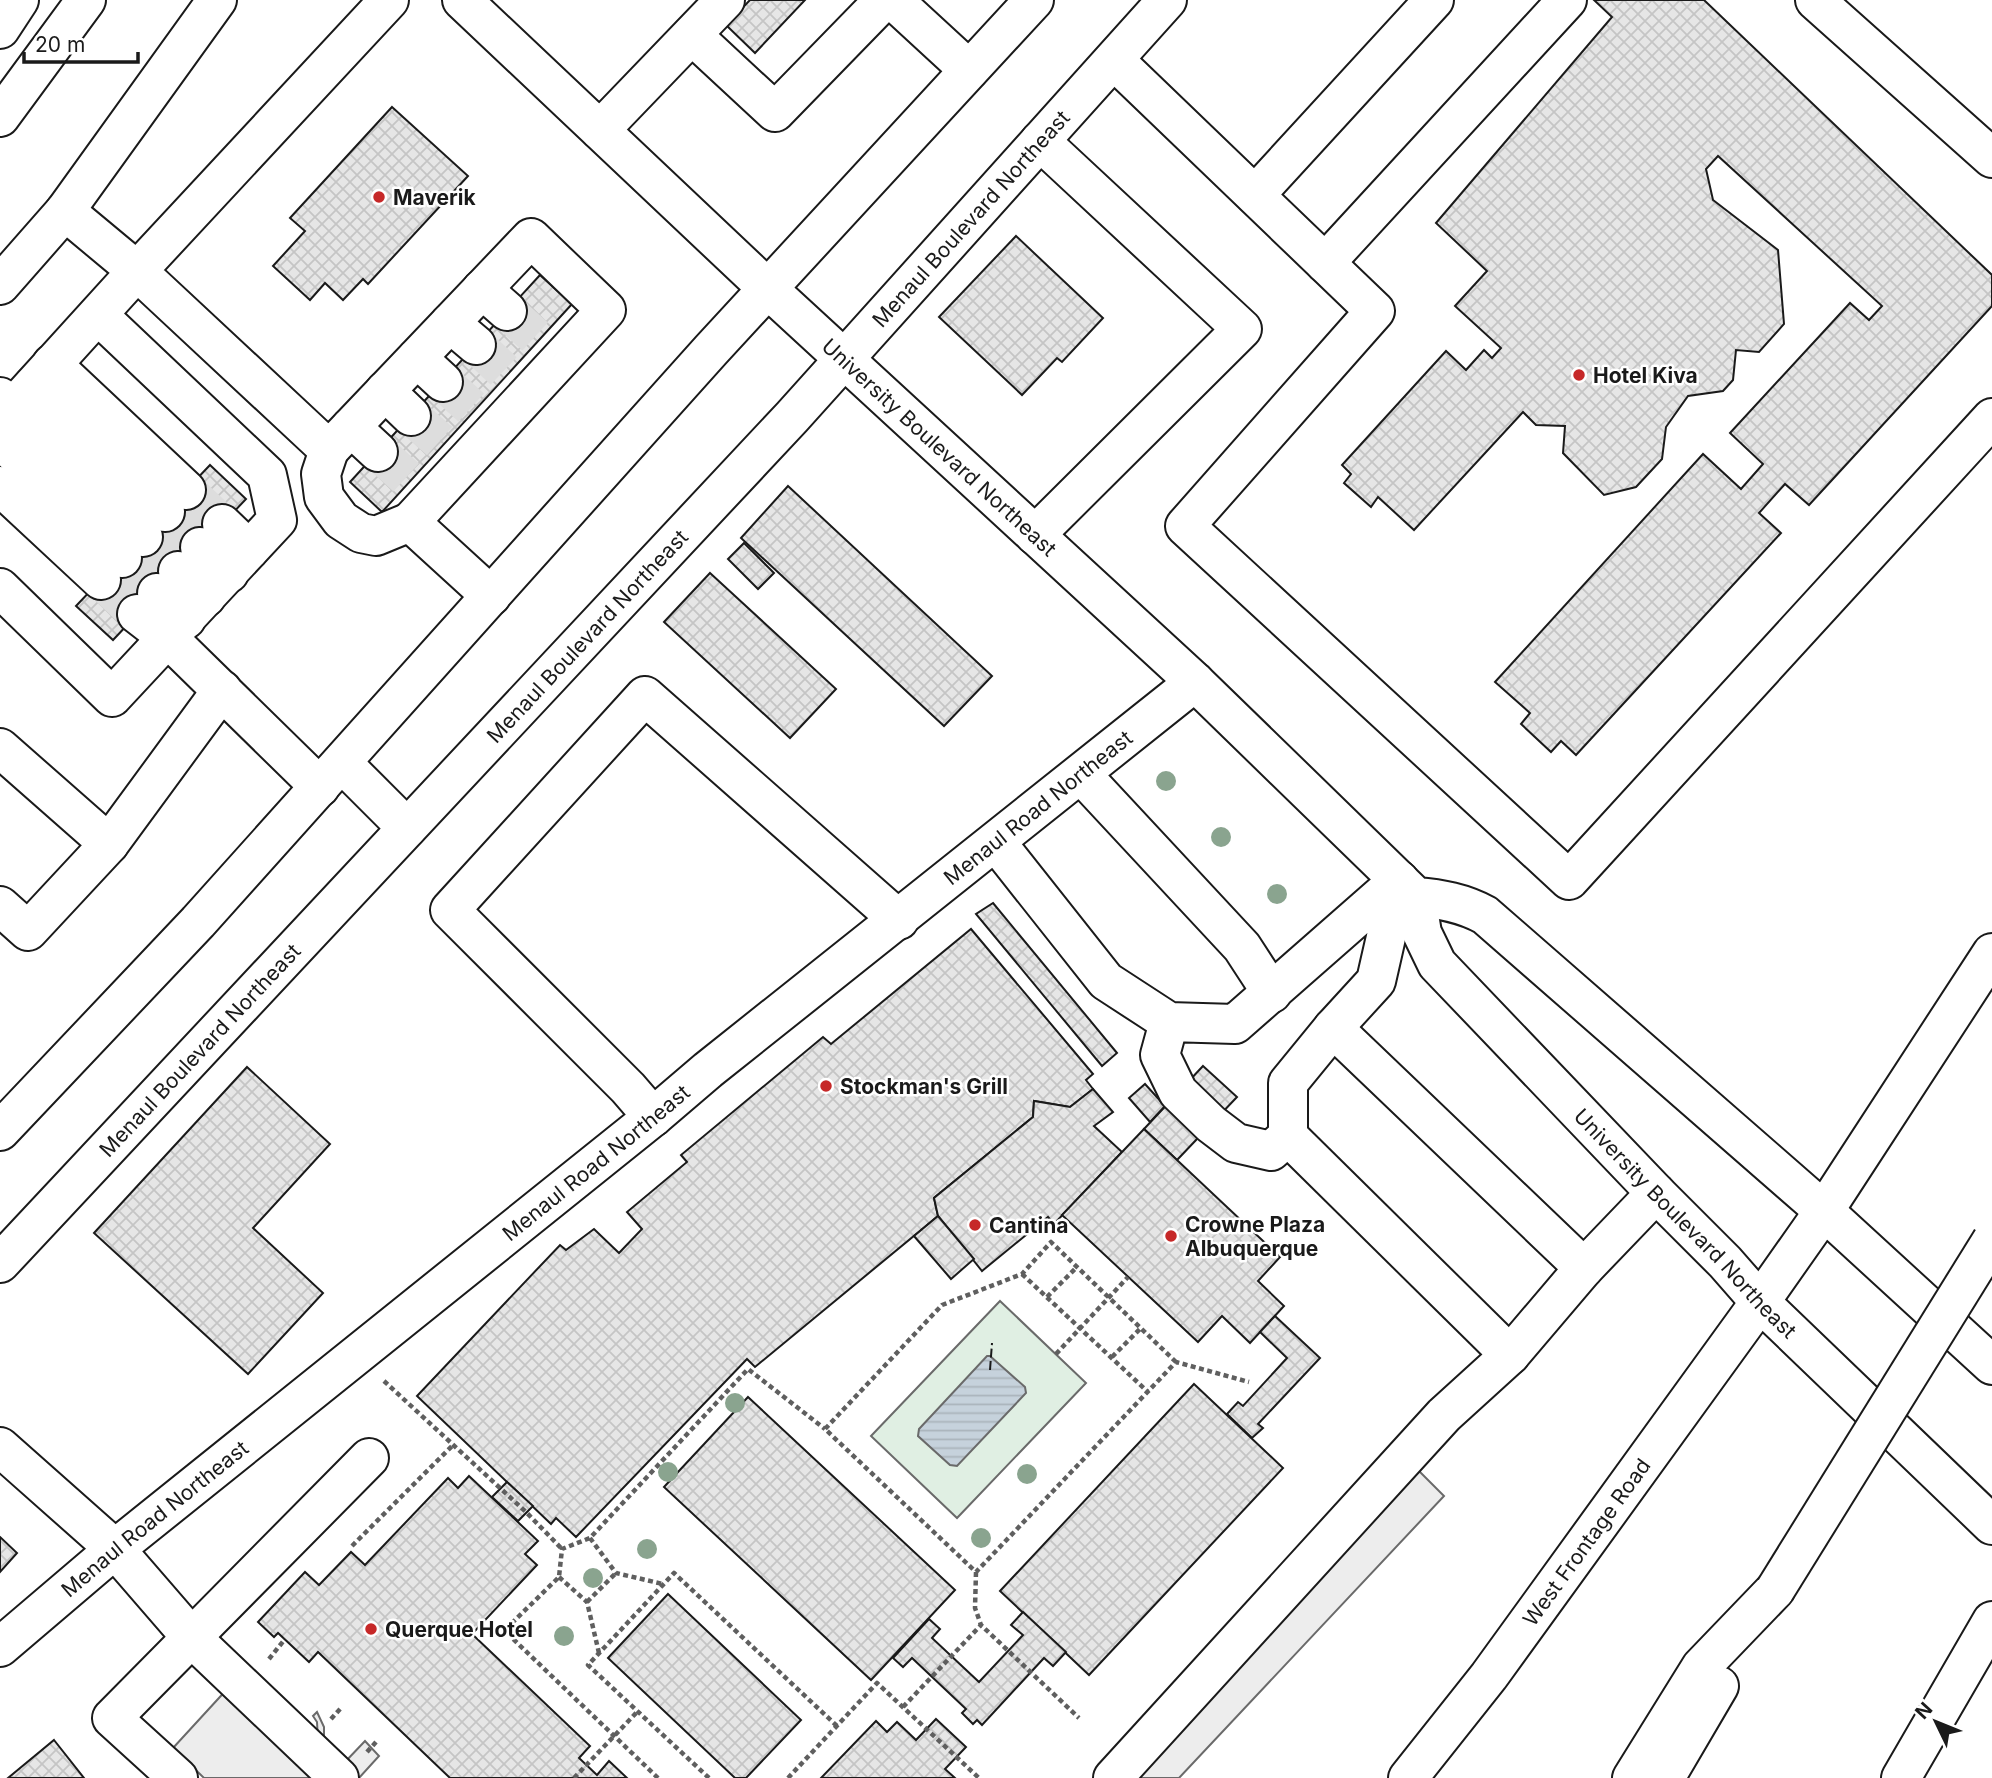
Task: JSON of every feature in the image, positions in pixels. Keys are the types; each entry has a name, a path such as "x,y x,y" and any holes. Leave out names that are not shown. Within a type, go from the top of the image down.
{"main road":[{"path":"0,29 19,0"},
{"path":"0,117 86,0"},
{"path":"0,285 65,211 217,0"},
{"path":"16,403 389,0"},
{"name":"University Boulevard Northeast","path":"462,0 768,289 1195,682 1408,888 1422,933 1437,964 1656,1194 1725,1262 1760,1302 1992,1525"},
{"path":"600,130 725,0"},
{"path":"692,35 775,112 884,0"},
{"path":"892,0 969,70"},
{"path":"0,1131 198,922 701,360 1034,0"},
{"name":"Menaul Boulevard Northeast","path":"0,1263 845,359 1167,0"},
{"path":"1255,195 1434,0"},
{"path":"1325,263 1567,0"},
{"path":"1815,0 1992,158"},
{"path":"1114,60 1375,311 1185,526 1569,880 1992,418"},
{"path":"1035,535 1242,329 1041,141"},
{"path":"65,211 353,443"},
{"path":"531,237 606,310 550,349 454,455 417,501 376,536 361,533 341,520 324,497 321,474 353,443 398,403 495,300 531,237"},
{"path":"0,587 112,698 277,520 267,475 98,314"},
{"path":"16,403 143,535"},
{"path":"16,403 143,535"},
{"path":"0,486 143,535"},
{"path":"417,501 491,596"},
{"path":"179,570 208,596"},
{"path":"179,570 208,596"},
{"path":"179,570 208,596 222,690 331,775 407,828"},
{"name":"Menaul Road Northeast","path":"0,1647 115,1549 708,1070 1195,682"},
{"path":"0,906 28,931 109,844 222,690"},
{"path":"653,1117 628,1088 450,910 645,696 899,920"},
{"path":"0,748 109,844"},
{"path":"1081,774 1242,947 1272,993"},
{"path":"996,842 1106,981 1169,1022 1235,1024 1408,888"},
{"path":"1408,888 1376,981 1288,1083 1288,1136 1510,1355"},
{"path":"1408,888 1470,907 1485,915 1824,1211 1992,1365"},
{"name":"West Frontage Road","path":"1408,1778 1489,1676 1760,1302 1824,1211 1992,953"},
{"path":"1169,1022 1160,1055 1178,1092 1211,1124 1236,1143 1271,1151 1288,1136"},
{"path":"1333,1028 1584,1268"},
{"path":"1113,1778 1444,1415 1510,1355 1584,1268 1656,1194"},
{"path":"1665,1778 1775,1590 1992,1240"},
{"path":"0,1447 115,1549 192,1638 339,1778"},
{"path":"178,1778 112,1718 369,1458"},
{"path":"1632,1778 1701,1667 1775,1590"},
{"path":"1901,1778 1992,1621"}],"path":[{"path":"825,1429 942,1305 1022,1273 1051,1242 1176,1362 1249,1382"},
{"path":"1047,1297 1077,1267"},
{"path":"1022,1273 1148,1392"},
{"path":"1056,1354 1128,1277"},
{"path":"1112,1357 1141,1328"},
{"path":"1079,1718 981,1625 975,1608 976,1572 1176,1362"},
{"path":"562,1549 590,1538 748,1369 825,1429 976,1572"},
{"path":"380,1377 526,1512 562,1549"},
{"path":"352,1546 453,1445"},
{"path":"590,1538 616,1573 664,1584"},
{"path":"481,1624 490,1632 506,1630 559,1577 562,1549"},
{"path":"587,1602 616,1573"},
{"path":"709,1778 588,1665 674,1573 837,1726"},
{"path":"559,1577 587,1602 599,1653"},
{"path":"903,1707 981,1625"},
{"path":"506,1630 658,1778"},
{"path":"268,1659 285,1639"},
{"path":"788,1778 877,1683 979,1778"},
{"path":"574,1778 638,1711"},
{"path":"371,1747 376,1742"}],"green space":[{"path":"1000,1301 1086,1383 957,1518 871,1436"}],"shaded area":[{"path":"987,1356 1025,1387 1026,1393 957,1466 950,1465 918,1436 919,1429"},
{"path":"1418,1470 1444,1496 1179,1778 1128,1778"},
{"path":"241,1674 318,1740 317,1722 313,1716 317,1712 324,1727 327,1744 345,1762 365,1741 379,1756 359,1778 204,1778 173,1748"}],"building":[{"path":"750,0 805,0 755,53 726,25"},
{"name":"Hotel Kiva","path":"1594,0 1704,0 1992,275 1992,306 1809,505 1785,484 1759,513 1781,533 1576,755 1561,741 1551,752 1521,724 1530,713 1495,682 1703,454 1741,489 1763,464 1730,433 1850,303 1869,320 1882,306 1718,156 1706,169 1713,200 1778,250 1784,324 1759,352 1736,350 1733,380 1723,391 1688,396 1666,427 1662,459 1636,487 1604,495 1563,453 1565,426 1536,425 1523,412 1414,530 1378,497 1371,507 1344,483 1351,474 1342,465 1446,351 1466,370 1484,350 1492,358 1501,348 1455,306 1487,271 1436,223 1612,17"},
{"name":"Maverik","path":"392,107 468,176 368,284 363,279 343,300 325,283 310,300 273,266 305,231 290,218"},
{"path":"1016,236 1103,318 1062,362 1057,358 1022,395 939,317"},
{"path":"540,275 572,304 382,512 350,482"},
{"path":"210,465 246,499 113,640 76,606"},
{"path":"788,486 992,676 944,726 741,538"},
{"path":"744,543 774,573 758,589 728,559"},
{"path":"710,573 836,689 790,738 664,622"},
{"path":"993,903 1117,1053 1102,1066 976,914"},
{"path":"971,929 1093,1074 1086,1080 1093,1089 1070,1107 1034,1101 1033,1117 934,1198 938,1216 755,1367 747,1359 576,1537 556,1518 551,1524 417,1396 560,1245 566,1250 594,1229 619,1253 642,1229 627,1212 687,1162 681,1155 823,1037 831,1044"},
{"path":"1203,1066 1237,1097 1177,1160 1144,1129"},
{"path":"247,1067 330,1144 253,1228 323,1293 248,1374 94,1233"},
{"path":"1145,1084 1165,1106 1150,1122 1129,1098"},
{"path":"1093,1089 1113,1112 1094,1126 1122,1152 1054,1224 1048,1217 982,1271 938,1216 934,1198 1033,1117 1034,1101 1070,1107"},
{"name":"Crowne Plaza Albuquerque","path":"1144,1129 1280,1257 1258,1281 1284,1306 1250,1343 1222,1316 1198,1342 1062,1215"},
{"path":"938,1216 974,1259 951,1279 914,1236"},
{"path":"1275,1316 1320,1358 1258,1424 1263,1428 1252,1438 1227,1414 1238,1402 1243,1406 1287,1358 1260,1332"},
{"path":"1194,1384 1283,1468 1089,1675 1000,1591"},
{"path":"748,1397 955,1590 871,1680 664,1487"},
{"name":"Querque Hotel","path":"469,1476 538,1541 525,1554 537,1565 472,1634 590,1746 579,1758 597,1775 609,1761 627,1778 450,1778 318,1652 309,1662 278,1633 274,1637 258,1622 305,1572 319,1585 351,1552 365,1565 448,1478 458,1488"},
{"path":"507,1482 533,1506 518,1521 492,1497"},
{"path":"0,1537 17,1553 0,1572"},
{"path":"668,1594 801,1720 746,1778 735,1778 608,1658"},
{"path":"1023,1612 1066,1652 1053,1666 1044,1658 982,1725 977,1720 973,1724 962,1713 966,1709 912,1658 903,1667 893,1658 929,1619 940,1629 932,1638 979,1682 1023,1635 1011,1625"},
{"path":"936,1719 966,1747 945,1769 955,1778 821,1778 876,1721 887,1732 897,1722 916,1740"},
{"path":"54,1740 84,1778 8,1778"}],"tunnel":[{"path":"507,311 539,340"},
{"path":"476,345 508,375"},
{"path":"443,382 475,411"},
{"path":"411,416 444,445"},
{"path":"378,452 410,481"},
{"path":"186,490 222,524"},
{"path":"165,512 200,547"},
{"path":"143,537 178,571"},
{"path":"122,558 157,593"},
{"path":"101,580 137,614"}],"fence":[{"path":"990,1370 992,1343"}],"place":[{"name":"Maverik","path":"379,197"},
{"name":"Hotel Kiva","path":"1579,375"},
{"name":"Stockman's Grill","path":"826,1086"},
{"name":"Cantina","path":"975,1225"},
{"name":"Crowne Plaza Albuquerque","path":"1171,1236"},
{"name":"Querque Hotel","path":"371,1629"}]}
